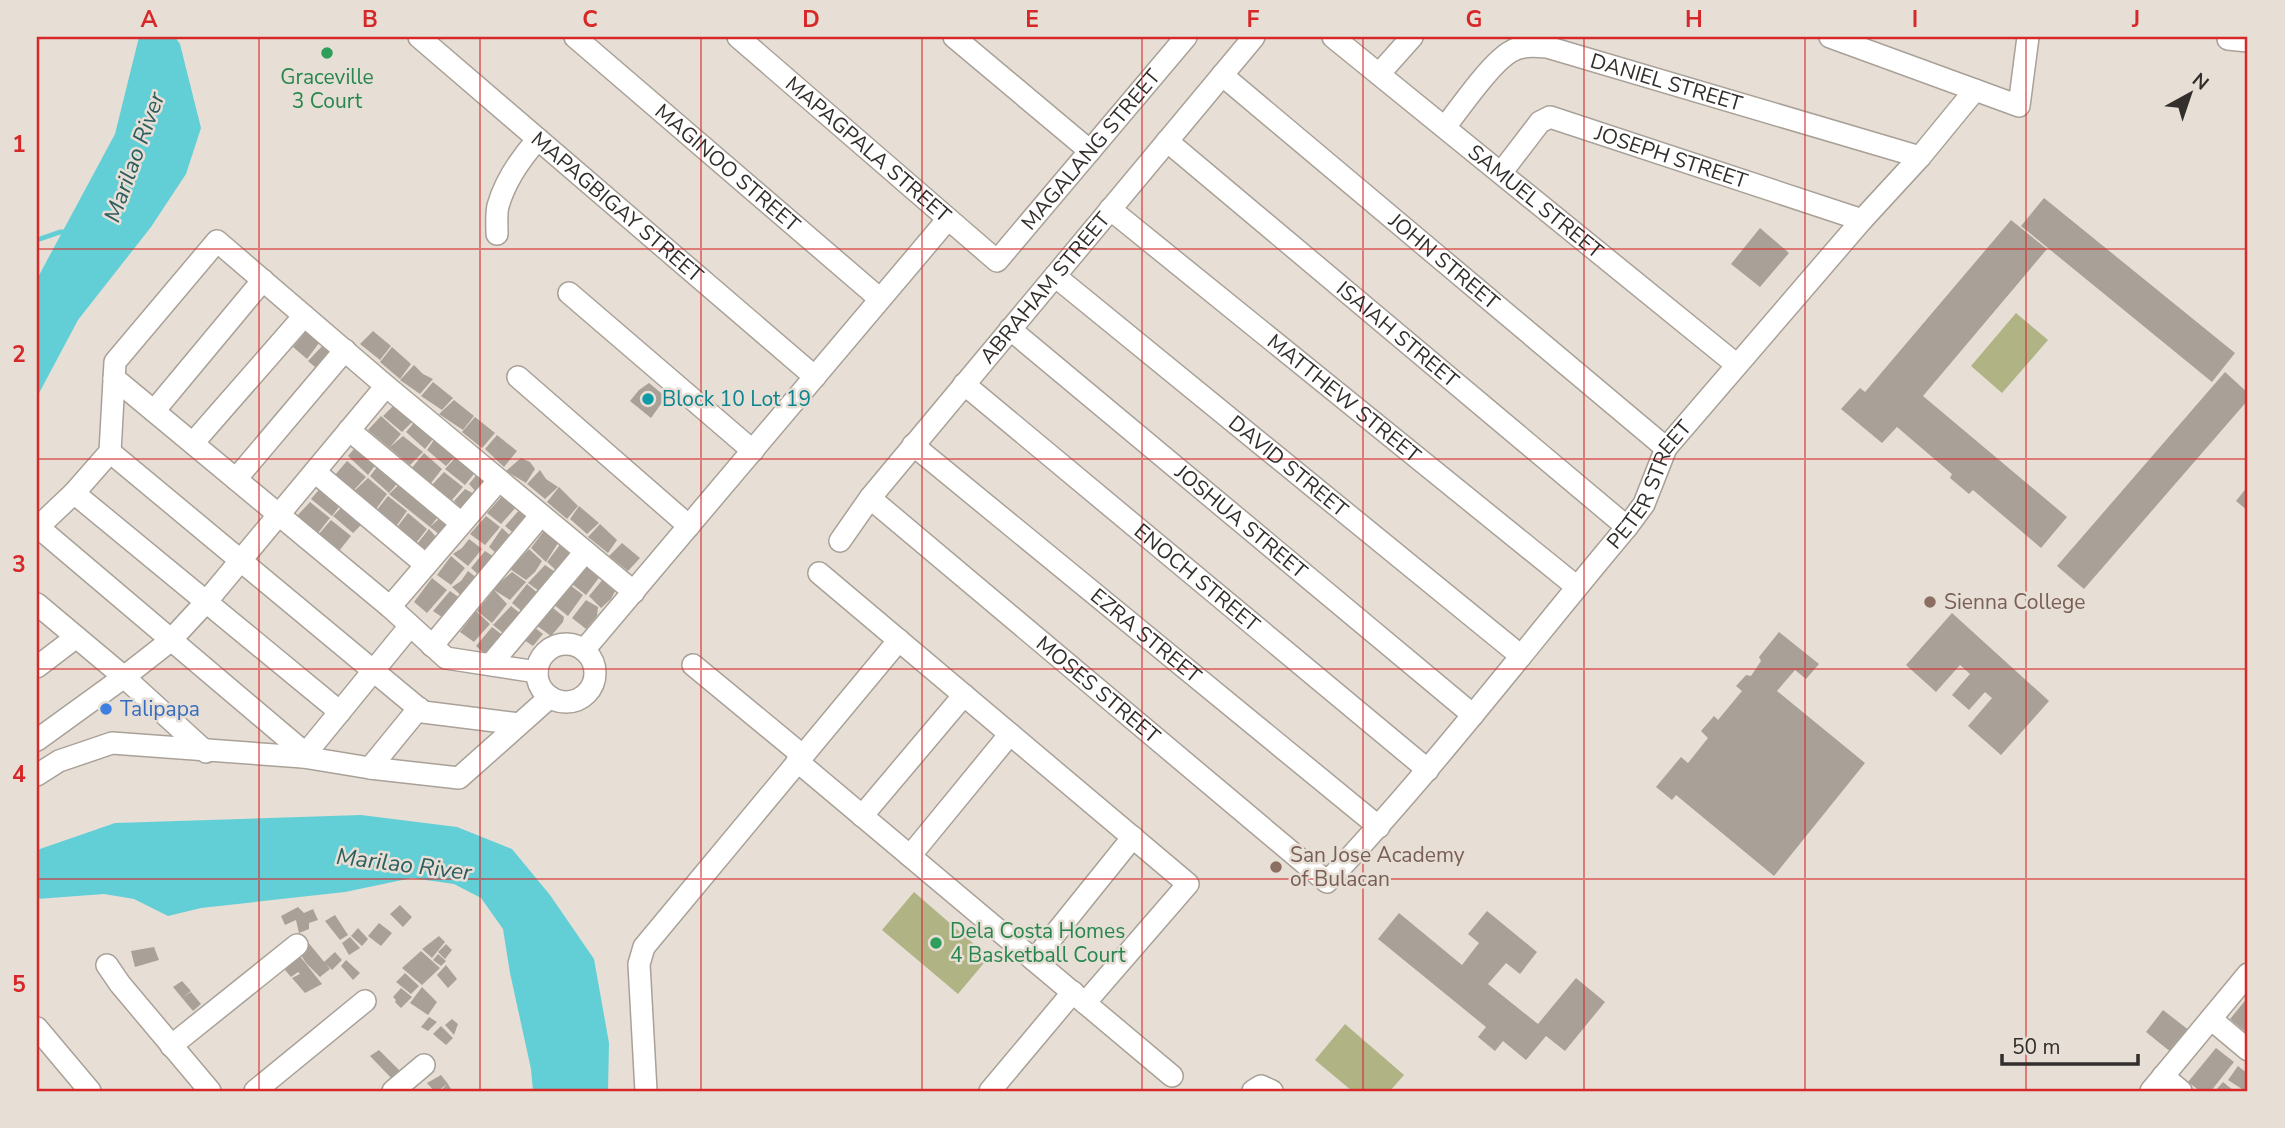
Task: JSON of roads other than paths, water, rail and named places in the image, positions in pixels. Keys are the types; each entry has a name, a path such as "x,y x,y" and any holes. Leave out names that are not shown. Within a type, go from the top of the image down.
{"street":[{"name":"MAPAGBIGAY STREET","path":"419,37 815,377"},
{"name":"MAGINOO STREET","path":"575,37 880,299"},
{"name":"MAPAGPALA STREET","path":"738,37 998,261"},
{"path":"954,37 1090,151"},
{"name":"ABRAHAM STREET","path":"840,541 870,498 913,445 1254,37"},
{"name":"SAMUEL STREET","path":"1333,37 1737,365"},
{"path":"1379,74 1412,37"},
{"path":"1830,37 2020,106 2028,37"},
{"name":"MAGALANG STREET","path":"998,261 1090,151 1176,40"},
{"name":"DANIEL STREET","path":"1445,127 1496,63 1511,51 1528,46 1547,47 1920,157"},
{"name":"JOHN STREET","path":"1222,75 1666,448"},
{"name":"PETER STREET","path":"1327,882 1428,770 1627,527 1644,505 1666,448 1862,220 1920,157 1975,90"},
{"name":"JOSEPH STREET","path":"1501,173 1540,122 1550,117 1862,220"},
{"path":"497,234 498,207 513,173 525,153 538,139"},
{"name":"ISAIAH STREET","path":"1167,141 1627,527"},
{"name":"MATTHEW STREET","path":"1110,209 1577,587"},
{"path":"584,650 948,219"},
{"path":"305,756 37,527 74,493 110,452 115,362 217,241 386,386 634,592"},
{"name":"DAVID STREET","path":"1055,276 1521,656"},
{"path":"153,411 263,280"},
{"path":"569,293 753,451"},
{"path":"193,443 304,316"},
{"name":"JOSHUA STREET","path":"1010,329 1473,715"},
{"path":"236,479 345,350"},
{"path":"518,377 690,526"},
{"path":"114,378 390,607 446,658 537,671"},
{"name":"ENOCH STREET","path":"964,384 1428,770"},
{"path":"37,740 170,641 206,602 386,386"},
{"path":"349,430 461,523"},
{"name":"EZRA STREET","path":"913,445 1379,827"},
{"path":"110,452 423,712 519,724"},
{"path":"315,472 426,565"},
{"path":"390,607 499,480"},
{"path":"74,493 340,712"},
{"name":"MOSES STREET","path":"870,498 1327,882"},
{"path":"432,646 541,515"},
{"path":"491,664 585,552"},
{"path":"819,573 1188,884 990,1091"},
{"path":"37,604 124,677 206,752"},
{"path":"305,756 410,626"},
{"path":"37,667 75,638"},
{"path":"646,1091 640,1014 640,955 652,937 898,640"},
{"path":"570,644 584,650 590,657 595,674 589,690 575,701 567,702 550,697 538,682 537,671 542,656 554,646 570,644"},
{"path":"693,665 862,816 1172,1076"},
{"path":"862,816 964,695"},
{"path":"37,775 59,761 112,743 206,752 305,756 370,768 459,778 550,697"},
{"path":"370,768 419,709"},
{"path":"910,856 1010,734"},
{"path":"1034,960 1133,838"},
{"path":"171,1045 297,945"},
{"path":"107,965 210,1091"},
{"path":"2181,1091 2157,1084 2248,974"},
{"path":"255,1091 365,1001"},
{"path":"2211,1019 2248,1050"},
{"path":"37,1028 90,1091"},
{"path":"393,1091 424,1065"},
{"path":"1253,1091 1261,1086 1272,1091"}],"water":[{"name":"Marilao River","path":"139,37 175,37 180,44 201,128 186,174 151,227 78,320 37,397 37,279 115,134"},
{"name":"Marilao River","path":"361,815 457,827 512,849 550,895 594,959 609,1043 608,1091 533,1091 503,929 481,898 454,884 412,878 345,892 201,908 168,916 134,899 104,894 37,899 37,850 115,823"}],"waterway":[{"path":"37,240 67,232"}],"place":[{"name":"Graceville 3 Court","path":"327,53"},
{"name":"Block 10 Lot 19","path":"648,399"},
{"name":"Sienna College","path":"1930,602"},
{"name":"Talipapa","path":"106,709"},
{"name":"San Jose Academy of Bulacan","path":"1276,867"},
{"name":"Dela Costa Homes 4 Basketball Court","path":"936,943"}]}
